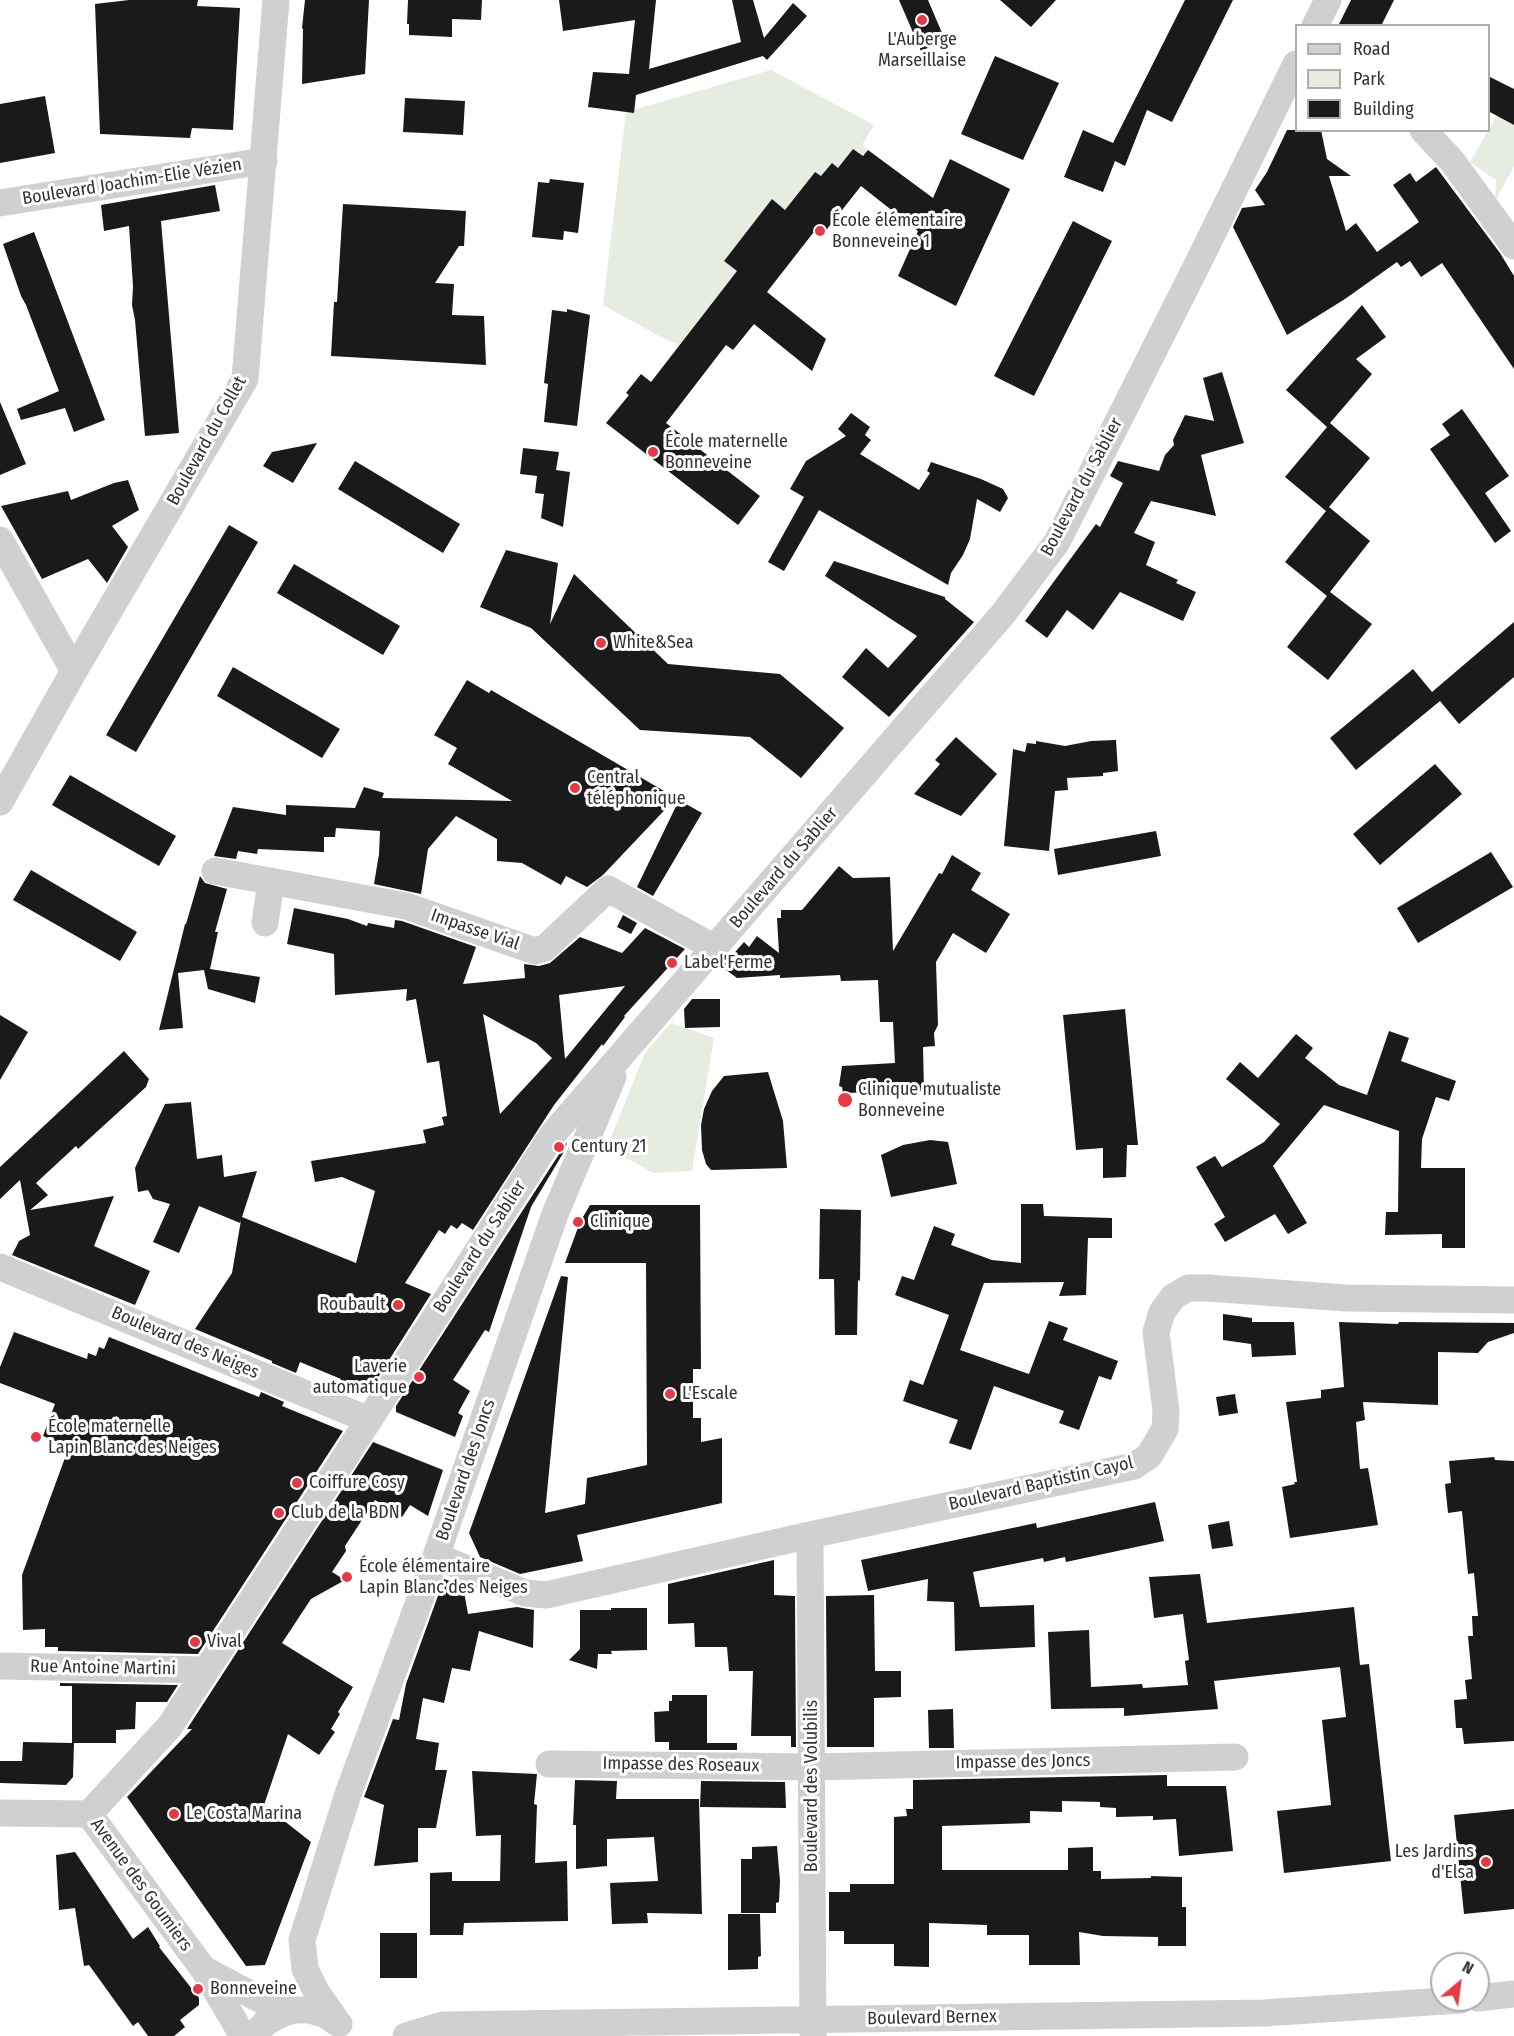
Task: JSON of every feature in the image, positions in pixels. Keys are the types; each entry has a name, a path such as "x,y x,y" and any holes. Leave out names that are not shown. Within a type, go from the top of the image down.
{"street":[{"name":"Boulevard du Collet","path":"0,802 245,378 276,0"},
{"name":"Boulevard du Sablier","path":"89,1814 170,1726 553,1134 1003,614 1057,542 1295,66"},
{"path":"1425,132 1452,161 1514,246"},
{"name":"Boulevard Joachim-Elie Vézien","path":"0,203 264,161"},
{"path":"0,540 74,671"},
{"name":"Impasse Vial","path":"215,871 406,906 535,951 545,948 608,889 715,948"},
{"path":"265,923 271,881"},
{"name":"Boulevard des Joncs","path":"344,2029 317,1994 305,1969 302,1940 348,1794 436,1556 555,1214 623,1053"},
{"name":"Boulevard des Neiges","path":"0,1267 369,1420"},
{"name":"Boulevard Baptistin Cayol","path":"436,1556 525,1593 546,1595 810,1535 1134,1466 1149,1456 1165,1429 1166,1411 1156,1332 1162,1311 1173,1297 1188,1288 1208,1287 1346,1298 1514,1300"},
{"name":"Boulevard des Volubilis","path":"810,1535 813,2028"},
{"name":"Rue Antoine Martini","path":"0,1666 206,1670"},
{"name":"Impasse des Joncs","path":"812,1767 1234,1757"},
{"name":"Impasse des Roseaux","path":"549,1764 812,1767"},
{"name":"Avenue des Goumiers","path":"0,1813 89,1814 204,1970 243,2036"},
{"name":"Avenue des Goumiers","path":"204,1970 265,2002 293,2010 309,2010 324,2014 344,2029"},
{"path":"1490,1997 1514,1994"},
{"name":"Boulevard Bernex","path":"406,2036 443,2025 813,2028 1264,2013 1430,2002"},
{"path":"254,2036 266,2022 293,2010"}],"green space":[{"path":"771,70 874,125 862,145 868,150 863,156 853,149 838,168 821,176 814,172 785,210 772,199 724,261 737,271 679,345 603,305 626,112"},
{"path":"1514,86 1514,166 1495,201 1496,180 1470,162 1487,132 1490,132 1490,127"},
{"path":"671,1023 714,1038 692,1171 653,1173 607,1147 645,1053"}],"building":[{"path":"129,0 198,0 197,6 240,8 233,130 192,128 190,138 100,134 95,4"},
{"path":"305,0 369,0 365,74 302,84 302,28"},
{"path":"408,0 482,0 481,20 452,19 452,37 409,35"},
{"path":"559,0 656,0 649,69 741,42 732,0 753,0 764,38 793,3 807,16 767,60 763,56 636,95 634,113 588,107 593,72 629,74 635,20 563,31"},
{"name":"L'Auberge Marseillaise","path":"899,0 928,0 945,40 921,51"},
{"name":"L'Auberge Marseillaise","path":"1000,0 1056,0 1031,27"},
{"path":"1185,0 1233,0 1172,122 1147,110 1125,166 1115,161 1103,192 1064,177 1083,130 1113,143"},
{"path":"1351,0 1394,0 1382,24 1339,24"},
{"path":"995,56 1059,83 1023,160 961,134"},
{"path":"1490,77 1514,89 1514,125 1490,112"},
{"path":"45,96 55,153 0,163 0,104"},
{"path":"405,98 465,101 463,135 403,132"},
{"path":"1287,130 1321,132 1327,159 1351,176 1329,176 1346,231 1356,223 1377,252 1419,222 1393,185 1410,173 1416,182 1436,167 1500,253 1514,276 1514,369 1442,263 1421,277 1410,261 1401,267 1397,262 1345,299 1287,335 1233,227 1242,208 1265,205 1255,190 1267,172"},
{"path":"853,149 863,156 868,150 933,198 950,159 1010,189 956,306 898,276 918,231 861,186 820,238 813,233 767,292 826,339 812,371 754,324 733,350 726,345 666,423 760,496 738,525 606,423 629,395 626,393 641,374 651,382 737,271 724,261 772,199 785,210 815,172 821,176 832,163 838,168"},
{"path":"550,179 584,183 578,233 564,231 563,240 532,237 538,182 549,183"},
{"path":"215,185 220,211 161,221 179,433 145,436 132,305 129,226 104,231 101,205"},
{"path":"343,204 466,211 464,246 459,246 435,283 454,284 452,315 484,316 486,365 331,356"},
{"path":"1073,221 1112,241 1034,396 994,376"},
{"path":"34,232 105,420 74,432 65,408 21,420 17,409 59,391 3,244"},
{"path":"1362,305 1386,337 1356,359 1372,374 1330,423 1370,458 1329,507 1370,541 1330,592 1372,624 1328,680 1287,647 1327,596 1285,562 1326,511 1285,477 1327,427 1286,390"},
{"path":"567,309 590,315 577,426 544,422 548,384 544,383 552,310 567,312"},
{"path":"1222,372 1244,443 1201,455 1216,516 1151,501 1134,533 1155,542 1146,565 1178,580 1176,583 1196,592 1183,621 1120,592 1093,630 1067,610 1047,638 1025,621 1096,524 1100,527 1123,483 1110,476 1118,461 1159,471 1165,455 1174,445 1173,440 1185,415 1214,421 1203,378"},
{"path":"0,402 26,464 0,475"},
{"path":"1462,409 1509,476 1485,493 1511,531 1495,543 1430,449 1450,435 1442,424"},
{"path":"851,413 870,427 865,435 871,440 860,454 919,490 930,473 927,471 931,462 1003,489 1008,498 1000,512 977,499 970,539 951,573 948,585 819,510 784,571 768,562 804,497 790,489 806,461 846,436 838,429"},
{"path":"317,443 293,483 263,466 272,452"},
{"path":"523,448 559,452 556,470 570,472 563,527 541,518 544,494 535,493 537,476 520,474"},
{"path":"355,461 460,524 443,553 338,489"},
{"path":"128,480 139,510 112,526 128,547 107,583 88,559 42,579 1,506 68,491 71,500 114,483"},
{"path":"229,525 258,542 136,752 106,735"},
{"name":"White&Sea","path":"506,550 558,563 550,624 574,574 668,664 780,674 844,728 801,778 750,737 640,730 531,628 480,607"},
{"path":"834,561 945,597 974,622 889,717 842,677 866,648 888,668 917,636 825,576"},
{"path":"294,564 400,626 383,655 277,593"},
{"path":"1514,622 1514,677 1459,724 1440,701 1356,770 1330,738 1413,669 1432,692"},
{"path":"233,667 340,729 322,758 217,696"},
{"path":"467,680 489,693 491,690 676,798 603,875 587,887 566,876 561,885 522,863 497,861 497,839 456,816 428,849 421,894 374,884 380,831 336,828 335,837 324,837 324,852 258,849 257,854 238,851 236,859 214,856 233,807 286,815 286,805 355,808 364,787 384,793 382,798 512,801 448,764 457,748 434,735"},
{"path":"956,737 997,774 961,816 914,794 940,764 935,760"},
{"path":"1116,740 1118,771 1103,773 1103,776 1067,778 1068,790 1055,791 1049,851 1004,846 1013,749 1025,752 1027,743 1036,744 1036,741 1065,746 1091,741"},
{"path":"1435,764 1462,794 1380,865 1353,834"},
{"path":"70,775 176,836 159,866 52,805"},
{"path":"679,800 702,813 653,896 637,887"},
{"path":"1156,831 1161,856 1058,875 1054,849"},
{"path":"1491,852 1513,887 1418,943 1397,908"},
{"path":"952,855 981,873 971,890 1010,914 986,953 953,933 936,962 938,1025 934,1033 935,1046 923,1047 924,1091 843,1093 842,1087 839,1086 842,1066 895,1063 893,1022 880,1022 878,980 841,981 840,975 737,978 722,967 744,942 749,947 757,936 779,953 777,918 781,918 781,910 802,910 839,866 853,878 890,877 893,951"},
{"path":"31,870 137,932 120,961 13,900"},
{"path":"200,876 205,883 227,889 215,932 218,932 210,969 260,977 255,1003 208,989 204,970 178,973 183,1028 159,1030 185,924"},
{"path":"294,908 348,919 367,926 368,923 394,928 395,920 402,921 476,947 463,984 525,978 524,964 539,966 550,963 580,937 622,953 645,928 685,949 624,1016 603,1046 602,1044 554,1105 473,1230 462,1223 457,1229 451,1225 445,1234 439,1230 405,1283 431,1294 370,1390 358,1394 337,1387 341,1379 300,1362 296,1373 195,1329 232,1273 241,1220 240,1223 199,1206 179,1253 153,1242 170,1204 153,1199 148,1190 138,1192 135,1168 165,1104 191,1102 197,1159 222,1155 224,1177 257,1171 242,1217 356,1263 375,1191 342,1177 315,1182 311,1161 426,1143 423,1130 444,1125 442,1117 447,1116 439,1061 427,1063 416,999 406,1001 407,989 335,995 334,954 287,944","holes":["625,986 602,1014 565,1059 559,995","483,1014 536,1043 552,1058 500,1114"]},
{"path":"623,915 637,923 631,934 617,927"},
{"path":"692,999 720,999 720,1027 685,1028 684,1009"},
{"path":"1125,1009 1138,1145 1127,1145 1126,1177 1103,1178 1103,1148 1076,1150 1063,1015"},
{"path":"0,1015 28,1032 0,1080"},
{"path":"1389,1031 1409,1038 1401,1061 1456,1081 1449,1101 1436,1097 1422,1139 1421,1168 1465,1168 1465,1248 1442,1248 1442,1234 1385,1235 1386,1212 1398,1212 1399,1131 1324,1105 1273,1166 1307,1223 1288,1234 1275,1214 1225,1242 1214,1224 1225,1217 1196,1167 1215,1156 1222,1167 1264,1142 1280,1124 1226,1079 1240,1062 1258,1078 1296,1034 1313,1048 1305,1058 1339,1085 1367,1095"},
{"path":"124,1051 149,1079 146,1087 78,1149 76,1146 36,1183 48,1195 30,1210 114,1196 94,1246 150,1271 135,1305 12,1255 19,1241 30,1235 20,1180 0,1199 0,1167"},
{"path":"768,1072 783,1121 787,1168 711,1170 706,1164 702,1150 701,1125 704,1109 712,1091 724,1076"},
{"path":"930,1140 948,1142 957,1184 891,1197 881,1155 903,1145"},
{"path":"567,1142 565,1150 531,1207 489,1332 485,1330 453,1380 470,1391 458,1413 463,1416 455,1437 396,1412 396,1406"},
{"path":"1021,1204 1043,1204 1044,1216 1112,1218 1112,1238 1088,1238 1086,1295 1059,1296 1064,1282 984,1283 960,1350 1029,1374 1049,1321 1068,1328 1063,1340 1118,1361 1111,1380 1099,1376 1079,1430 1059,1423 1064,1411 994,1386 971,1450 949,1443 958,1420 903,1401 910,1380 923,1385 949,1315 895,1295 902,1276 914,1280 934,1226 955,1234 951,1245 992,1260 1021,1263"},
{"name":"L'Escale","path":"590,1205 700,1205 701,1369 693,1369 693,1418 701,1418 701,1442 722,1438 722,1503 577,1535 583,1561 520,1574 480,1557 469,1533 561,1276 568,1277 545,1513 585,1504 587,1478 647,1465 646,1263 565,1263 580,1222"},
{"path":"820,1209 861,1210 857,1335 835,1335 834,1279 819,1279"},
{"path":"1223,1314 1252,1318 1252,1322 1294,1322 1296,1355 1252,1357 1251,1344 1223,1340"},
{"path":"1339,1322 1514,1323 1514,1333 1488,1342 1478,1353 1438,1352 1438,1405 1363,1402 1365,1420 1356,1422 1360,1469 1368,1468 1378,1525 1290,1538 1282,1487 1297,1482 1286,1402 1321,1398 1321,1390 1344,1387"},
{"path":"14,1332 87,1359 88,1353 96,1356 99,1347 104,1349 109,1337 259,1397 261,1392 284,1402 282,1406 343,1431 198,1654 58,1651 58,1647 45,1647 45,1629 23,1630 22,1575 66,1455 58,1442 43,1436 55,1404 0,1383 0,1367"},
{"path":"1235,1394 1238,1413 1219,1416 1216,1397"},
{"path":"373,1442 443,1470 428,1516 410,1505 402,1517 375,1500 345,1546 346,1551 332,1572 345,1580 311,1599 282,1643 353,1687 331,1729 335,1732 319,1755 288,1734 264,1805 311,1842 265,1965 246,1966 127,1797 192,1729 187,1729"},
{"path":"1494,1457 1495,1460 1514,1461 1514,1741 1464,1744 1462,1728 1456,1728 1454,1700 1467,1699 1465,1680 1472,1679 1468,1636 1473,1636 1472,1616 1478,1616 1474,1573 1468,1574 1462,1511 1448,1513 1445,1484 1451,1483 1449,1461"},
{"path":"1155,1502 1164,1541 1066,1562 1065,1557 1044,1562 1043,1558 973,1572 980,1607 1034,1605 1035,1647 955,1651 954,1602 927,1601 928,1579 868,1591 861,1560 1036,1523 1037,1528"},
{"path":"1229,1521 1233,1546 1212,1549 1208,1525"},
{"path":"774,1560 774,1595 795,1596 796,1747 791,1747 791,1736 751,1736 753,1671 729,1671 727,1647 695,1647 694,1623 668,1624 668,1584"},
{"path":"1200,1574 1207,1623 1354,1607 1360,1665 1369,1664 1391,1861 1284,1873 1277,1811 1331,1805 1322,1720 1346,1717 1340,1667 1214,1681 1218,1709 1124,1716 1124,1708 1051,1709 1048,1632 1089,1630 1091,1687 1142,1684 1143,1688 1188,1685 1185,1661 1189,1660 1183,1614 1154,1618 1149,1577"},
{"path":"444,1579 463,1586 468,1614 517,1607 534,1610 533,1648 479,1631 470,1671 452,1668 444,1703 423,1698 416,1739 439,1743 435,1770 447,1770 436,1828 418,1828 418,1862 374,1866 384,1805 364,1797 393,1719 399,1720 406,1684"},
{"path":"874,1595 875,1671 901,1671 901,1697 874,1698 874,1747 827,1747 826,1596"},
{"path":"611,1608 647,1608 647,1650 611,1651 612,1654 598,1654 597,1669 569,1660 580,1649 580,1610 611,1610"},
{"path":"60,1683 178,1685 167,1702 136,1702 135,1729 116,1730 116,1743 74,1743 73,1777 66,1785 0,1783 0,1761 22,1761 23,1742 72,1743 72,1686 60,1686"},
{"path":"672,1695 707,1695 707,1743 737,1743 737,1750 669,1750 669,1742 655,1742 654,1712 669,1711 669,1701 672,1701"},
{"path":"953,1709 954,1748 929,1748 928,1710"},
{"path":"472,1771 537,1774 534,1804 537,1805 535,1863 567,1861 568,1921 464,1923 463,1935 430,1935 430,1873 452,1872 452,1881 500,1881 501,1835 476,1836"},
{"path":"1167,1775 1167,1786 1226,1786 1233,1851 1179,1856 1176,1819 1153,1820 1153,1816 1116,1817 1116,1808 1100,1807 1100,1802 1062,1801 1062,1812 1030,1811 1030,1823 942,1826 942,1870 1068,1870 1068,1848 1093,1847 1093,1871 1101,1871 1101,1879 1182,1877 1182,1907 1186,1907 1186,1946 1158,1946 1158,1937 1103,1936 1079,1932 1080,1965 1029,1965 1029,1935 987,1935 987,1925 929,1923 929,1967 894,1966 894,1944 844,1944 844,1931 829,1931 829,1892 850,1892 850,1884 894,1884 894,1817 907,1816 906,1809 913,1809 913,1780"},
{"path":"575,1780 617,1781 616,1799 699,1799 702,1914 647,1913 648,1923 612,1924 610,1883 658,1881 654,1837 607,1839 607,1866 576,1869 576,1825 573,1825"},
{"path":"701,1781 785,1782 786,1808 700,1807"},
{"name":"Les Jardins d'Elsa","path":"1514,1809 1514,1909 1464,1914 1454,1815"},
{"path":"777,1846 780,1881 776,1913 741,1913 741,1859 752,1859 752,1847"},
{"path":"75,1852 133,1939 148,1927 159,1947 199,1998 199,2005 180,2020 185,2027 174,2036 148,2036 138,2022 133,2026 89,1965 84,1966 75,1908 59,1910 56,1855"},
{"path":"728,1914 760,1914 761,1956 758,1957 758,1969 728,1970"},
{"path":"380,1933 417,1933 417,1978 380,1978"}],"place":[{"name":"L'Auberge Marseillaise","path":"922,20"},
{"name":"École élémentaire Bonneveine 1","path":"820,231"},
{"name":"École maternelle Bonneveine","path":"653,452"},
{"name":"White&Sea","path":"601,643"},
{"name":"Central téléphonique","path":"575,788"},
{"name":"Label'Ferme","path":"672,963"},
{"name":"Clinique mutualiste Bonneveine","path":"845,1100"},
{"name":"Century 21","path":"559,1147"},
{"name":"Clinique","path":"578,1222"},
{"name":"Roubault","path":"398,1305"},
{"name":"Laverie automatique","path":"419,1377"},
{"name":"L'Escale","path":"670,1394"},
{"name":"École maternelle Lapin Blanc des Neiges","path":"36,1437"},
{"name":"Coiffure Cosy","path":"297,1483"},
{"name":"Club de la BDN","path":"279,1513"},
{"name":"École élémentaire Lapin Blanc des Neiges","path":"347,1577"},
{"name":"Vival","path":"195,1642"},
{"name":"Le Costa Marina","path":"174,1814"},
{"name":"Les Jardins d'Elsa","path":"1486,1862"},
{"name":"Bonneveine","path":"198,1989"}]}
